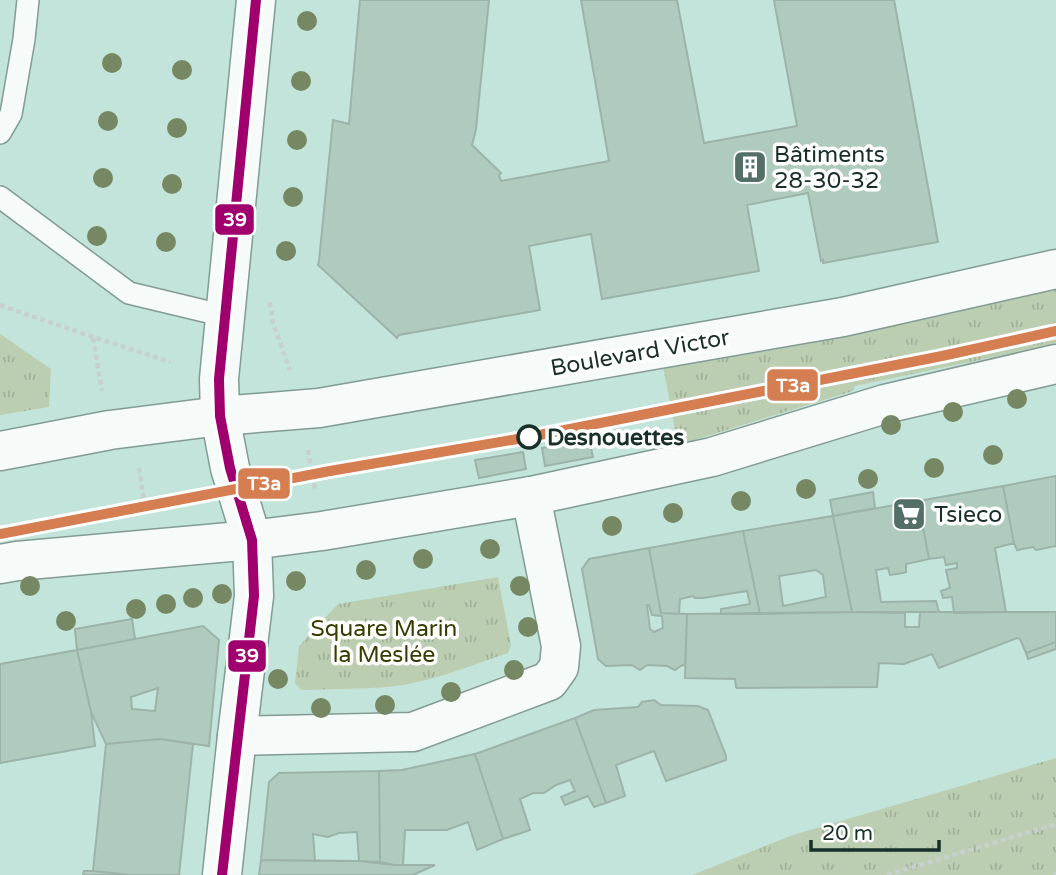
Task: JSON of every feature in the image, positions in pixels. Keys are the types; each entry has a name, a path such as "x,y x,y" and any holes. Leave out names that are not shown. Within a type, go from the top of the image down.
{"main road":[{"path":"222,875 254,596 252,540 230,468 220,416 219,379 256,0"},
{"name":"Boulevard Victor","path":"0,451 110,430 220,416 319,408 843,317 1056,269"},
{"path":"0,564 252,540 531,496 712,457 885,404 1056,364"},
{"path":"237,736 413,732 550,681 559,667 561,646 531,496"}],"lane":[{"path":"0,133 10,114 24,39 28,0"},
{"path":"0,197 129,293 225,316"}],"path":[{"path":"270,296 273,323 295,383 301,409 322,531"},
{"path":"0,305 172,362"},
{"path":"93,337 104,403"},
{"path":"132,428 152,549"},
{"path":"887,875 1056,824"}],"green space":[{"path":"1056,289 1056,344 855,386 853,391 678,445 663,366 944,315"},
{"path":"0,334 51,369 49,407 0,415"},
{"name":"Square Marin la Meslée","path":"498,577 511,645 508,653 403,685 301,690 295,683 299,646 338,604"},
{"path":"1056,758 1056,875 692,875 793,835"}],"building":[{"name":"Bâtiments 28-30-32","path":"360,0 489,0 476,129 472,145 501,173 501,181 609,161 581,0 677,0 704,143 797,126 774,0 894,0 938,242 823,263 808,193 747,205 759,271 602,299 591,234 529,246 540,310 399,335 397,338 318,265 333,120 349,124"},
{"path":"589,439 593,457 545,466 542,448"},
{"path":"523,452 526,469 479,478 475,460"},
{"path":"1056,476 1056,546 1017,550 1003,486"},
{"path":"1003,486 1014,543 995,548 1006,612 954,613 952,597 943,598 941,591 950,588 946,570 957,568 957,563 946,565 944,557 929,559 918,501"},
{"path":"873,492 875,508 833,516 830,500"},
{"path":"918,501 929,559 906,564 906,572 903,573 890,575 888,568 876,570 881,602 936,601 939,612 852,612 833,516"},
{"path":"833,516 852,612 760,614 743,531","holes":["816,570 823,575 826,597 783,606 779,576"]},
{"path":"743,531 760,614 721,614 721,609 750,604 747,591 680,599 679,614 661,613 649,548"},
{"path":"649,548 661,613 687,614 685,666 675,670 667,666 647,665 640,670 632,665 606,666 598,659 582,569 589,559","holes":["649,605 652,615 662,616 663,628 654,632 650,629"]},
{"path":"920,612 1056,612 1056,642 1026,653 1017,638 939,668 932,654 904,664 879,663 877,687 737,688 735,679 685,678 687,614 905,613 905,627 919,627"},
{"path":"132,619 135,639 77,650 75,629"},
{"path":"203,626 219,640 209,746 160,739 106,744 91,712 77,650","holes":["158,688 155,711 132,709 131,697"]},
{"path":"1056,642 1056,649 1028,659 1026,653"},
{"path":"77,650 91,712 95,746 0,763 0,664"},
{"path":"654,700 661,705 698,706 708,710 726,760 666,781 654,751 616,765 625,796 606,803 575,718 594,710 638,707 642,702"},
{"path":"575,718 606,803 594,807 588,796 565,805 561,797 575,791 570,780 544,793 533,793 520,799 530,830 503,839 475,754"},
{"path":"160,739 193,744 179,875 131,875 93,871 106,744"},
{"path":"475,754 503,839 477,850 468,822 447,830 405,830 403,865 380,862 379,771 402,770"},
{"path":"379,771 380,862 359,861 357,832 328,837 313,834 315,861 261,860 269,782 279,773"},
{"path":"261,860 435,865 413,875 259,875"},
{"path":"84,871 93,871 131,875 83,875"}],"transit line":[{"name":"39","path":"222,875 254,596 252,540 230,468 220,416 219,379 256,0"},
{"name":"T3a","path":"0,534 330,471 529,437 1056,331"}],"place":[{"name":"Bâtiments 28-30-32","path":"750,167"},
{"name":"Desnouettes","path":"529,437"},
{"name":"Tsieco","path":"909,514"}]}
